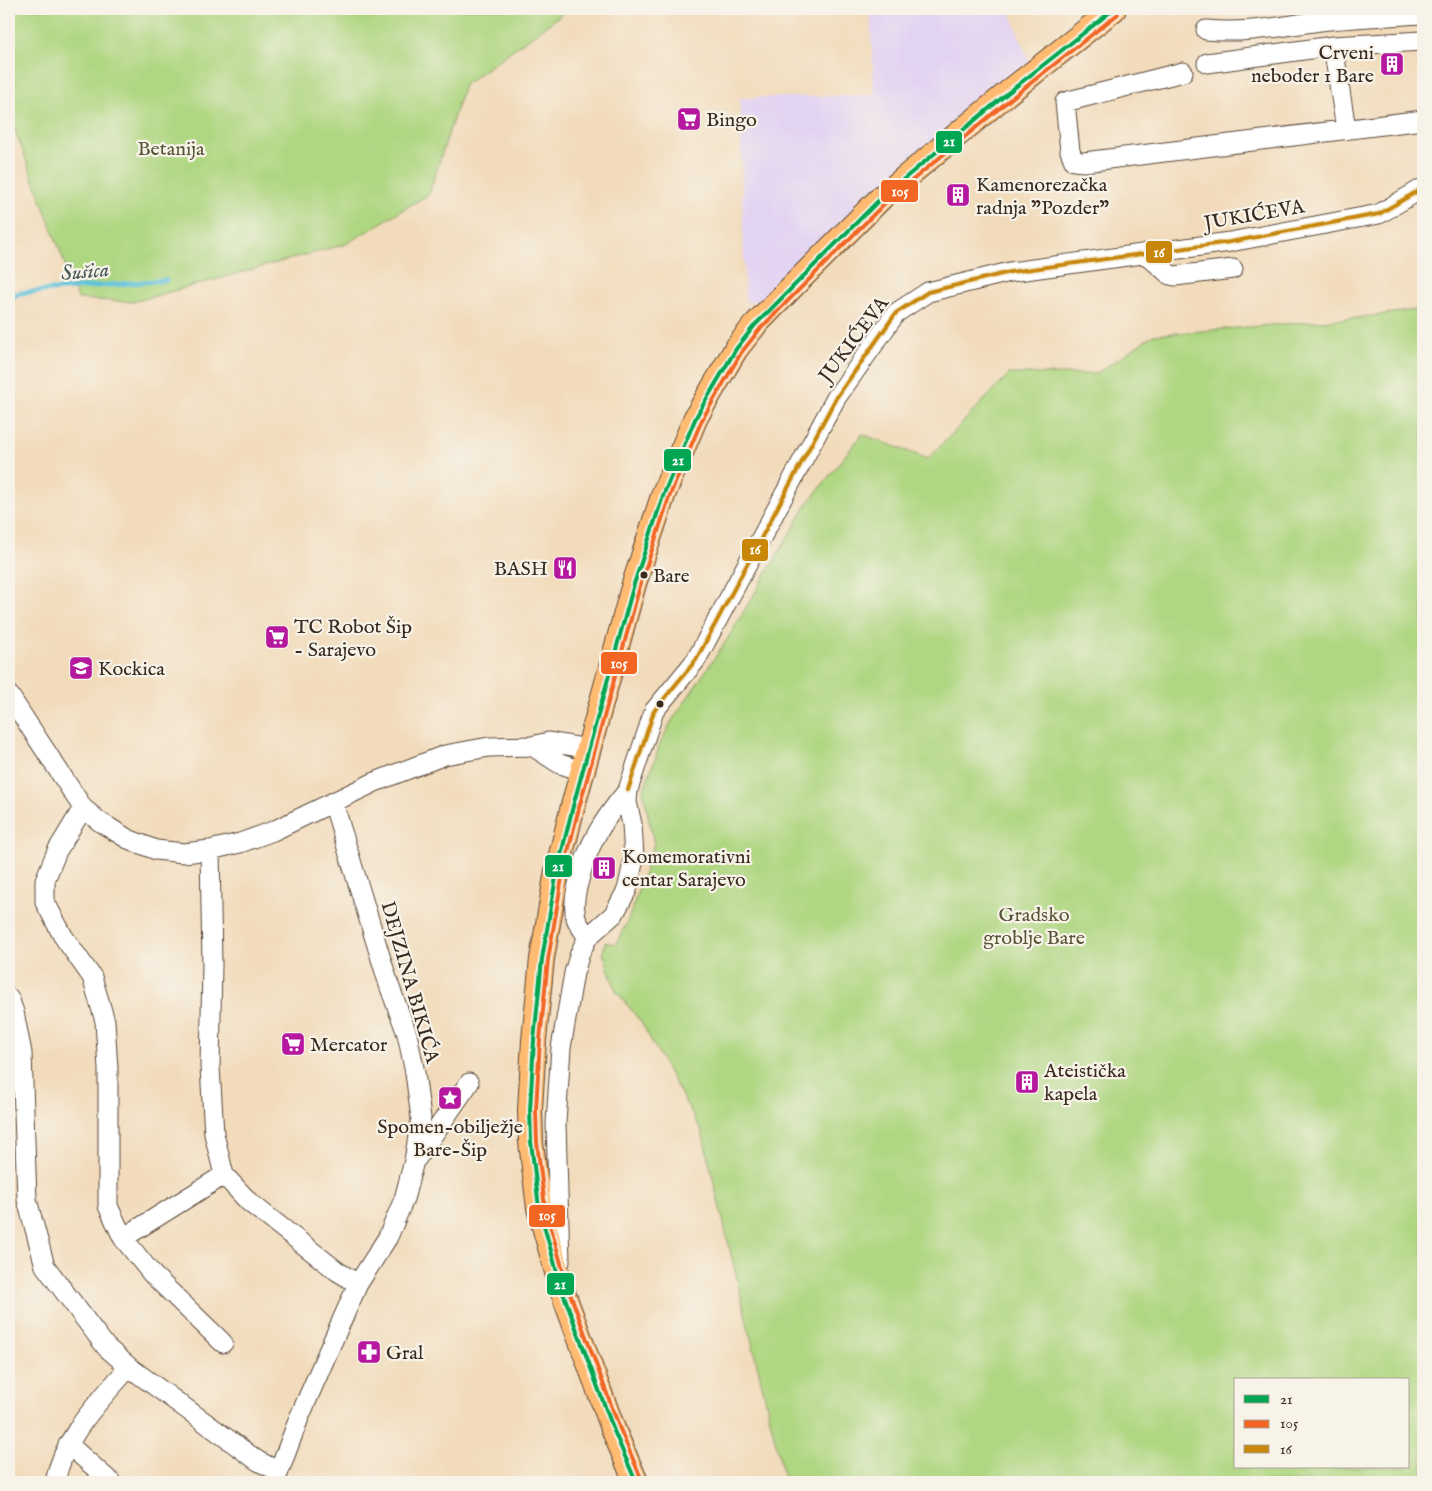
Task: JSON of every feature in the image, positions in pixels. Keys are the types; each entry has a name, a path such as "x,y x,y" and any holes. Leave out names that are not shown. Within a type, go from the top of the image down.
{"main road":[{"path":"636,1482 614,1431 562,1290 540,1208 531,1142 532,1071 542,959 557,871 634,584 664,493 696,417 736,349 755,325 882,197 1009,92 1114,9"}],"street":[{"path":"1206,30 1239,31 1334,20 1423,14"},
{"path":"1207,62 1333,46 1423,42"},
{"path":"1333,46 1346,129"},
{"path":"1182,72 1065,102 1070,151 1074,161 1084,162 1423,120"},
{"name":"JUKIĆEVA","path":"562,1290 556,1123 561,1048 574,973 588,937 614,914 627,890 634,858 628,790 654,711 696,660 836,398 896,312 928,292 1010,272 1230,242 1378,214 1423,188"},
{"path":"1146,254 1175,276 1232,269"},
{"path":"9,695 83,808 100,822 128,839 156,850 184,853 240,844 273,831 375,782 445,755 489,747 532,746 549,742 586,760"},
{"name":"JUKIĆEVA","path":"588,937 576,920 574,908 574,899 581,872 591,842 598,829 628,790"},
{"name":"DEJZINA BIKIĆA","path":"9,998 14,1012 22,1053 27,1200 45,1266 106,1348 277,1477 317,1375 358,1284 388,1237 404,1199 414,1162 421,1118 415,1073 406,1034 333,802"},
{"path":"83,808 57,851 45,880 45,902 63,936 92,977 105,1021 108,1068 108,1206 123,1238 152,1274 223,1343"},
{"path":"210,850 212,965 210,1066 214,1134 224,1175 249,1202 337,1271 358,1284"},
{"path":"414,1162 469,1083"},
{"path":"123,1238 224,1175"},
{"path":"55,1482 68,1444 101,1398 129,1367"},
{"path":"68,1444 111,1482"}],"shaded area":[{"path":"870,9 1009,9 1031,66 769,301 745,302 740,98 874,95"}],"green space":[{"name":"Betanija","path":"9,9 567,9 464,85 429,194 346,244 133,302 78,299 9,114"},
{"name":"Gradsko groblje Bare","path":"1423,309 1423,1482 785,1482 702,1132 641,1022 616,991 603,953 605,942 616,944 628,920 654,844 643,791 658,748 671,722 728,638 808,503 862,434 928,459 1009,374 1096,374 1153,335 1355,318"}],"waterway":[{"name":"Sušica","path":"9,299 19,293 166,280"}],"transit line":[{"name":"21","path":"636,1482 614,1431 562,1290 539,1208 531,1142 530,1110 534,1040 542,959 557,871 634,584 664,493 696,417 736,349 755,325 882,197 1009,92 1114,9"},
{"name":"105","path":"642,1480 620,1429 568,1288 545,1207 537,1142 536,1110 540,1040 548,960 563,872 640,586 670,495 702,420 741,353 760,329 886,202 1013,97 1118,14"},
{"name":"16","path":"628,790 654,711 696,660 836,398 896,313 928,292 1010,272 1230,242 1379,214 1423,188"}],"place":[{"name":"Crveni neboder 1 Bare","path":"1392,64"},
{"name":"Bingo","path":"689,119"},
{"name":"Kamenorezačka radnja \"Pozder\"","path":"958,195"},
{"name":"BASH","path":"565,568"},
{"name":"Bare","path":"644,575"},
{"name":"TC Robot Šip - Sarajevo","path":"277,637"},
{"name":"Kockica","path":"81,668"},
{"name":"Komemorativni centar Sarajevo","path":"604,868"},
{"name":"Mercator","path":"293,1044"},
{"name":"Ateistička kapela","path":"1027,1082"},
{"name":"Spomen-obilježje Bare-Šip","path":"450,1098"},
{"name":"Gral","path":"369,1352"}]}
